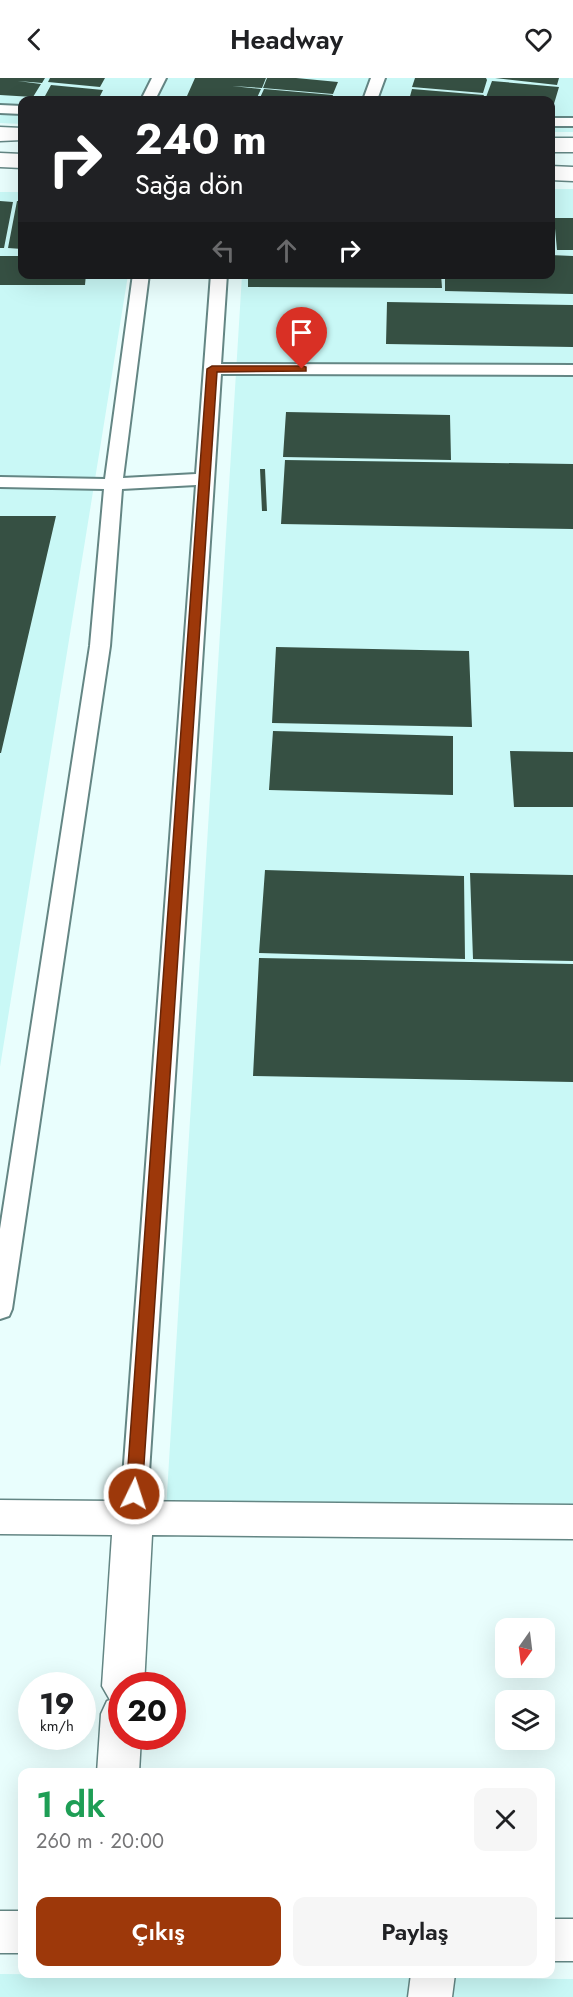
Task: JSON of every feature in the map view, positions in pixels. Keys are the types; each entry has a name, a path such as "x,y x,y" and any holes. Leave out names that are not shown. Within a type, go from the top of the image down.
{"street":[{"path":"0,134 18,134"},
{"path":"555,145 573,145"},
{"path":"0,160 18,161"},
{"path":"555,173 573,174"},
{"path":"0,1517 573,1522"},
{"path":"124,1672 133,1518"},
{"path":"118,1768 120,1750"},
{"path":"0,1932 18,1932"},
{"path":"555,1940 573,1940"},
{"path":"430,1997 432,1978"}],"lane":[{"path":"150,96 159,78"},
{"path":"371,96 378,78"},
{"path":"0,109 18,110"},
{"path":"555,122 573,122"},
{"path":"0,1309 100,646 113,484 140,279"},
{"path":"133,1518 219,279"},
{"path":"212,369 573,370"},
{"path":"0,482 113,484 204,479"}],"shaded area":[{"path":"0,78 573,78 573,132 555,132 555,96 18,96 18,124 0,123"},
{"path":"555,189 573,189 573,1512 166,1510 242,279 555,279"},
{"path":"0,192 18,192 18,279 127,279 0,1067"},
{"path":"0,1974 18,1974 18,1978 573,1979 573,1997 0,1997"}],"building":[{"path":"0,78 45,78 42,83 18,81 41,84 34,96 0,95"},
{"path":"50,78 105,78 100,87 48,82"},
{"path":"195,78 266,78 262,88 232,86 261,89 258,96 187,96"},
{"path":"267,78 338,82 333,94 263,88"},
{"path":"415,78 486,78 487,80 483,93 412,87"},
{"path":"495,78 559,78 557,85"},
{"path":"492,81 559,87 555,100 555,96 486,96"},
{"path":"51,85 103,90 100,96 45,96"},
{"path":"264,89 333,95 333,96 261,96"},
{"path":"412,89 484,95 484,96 410,96"},
{"path":"0,201 13,202 4,248 0,248"},
{"path":"17,201 18,201 18,249 8,248"},
{"path":"555,218 573,218 573,250 557,250"},
{"path":"555,255 573,256 573,294 445,291 445,279 555,279"},
{"path":"0,256 18,256 18,279 86,279 85,285 0,285"},
{"path":"248,279 441,279 442,288 248,287"},
{"path":"387,302 573,305 573,347 386,344"},
{"path":"286,412 450,415 451,460 283,457"},
{"path":"285,460 573,464 573,529 281,524"},
{"path":"260,469 265,469 267,511 262,511"},
{"path":"0,516 56,516 1,753 0,753"},
{"path":"276,647 469,651 472,727 272,723"},
{"path":"273,731 453,736 453,795 269,790"},
{"path":"510,751 573,752 573,807 514,807"},
{"path":"265,870 464,876 465,959 259,953"},
{"path":"470,873 573,875 573,961 473,959"},
{"path":"259,958 573,964 573,1082 253,1076"}],"route":[{"path":"134,1494 212,369 302,369"}]}
